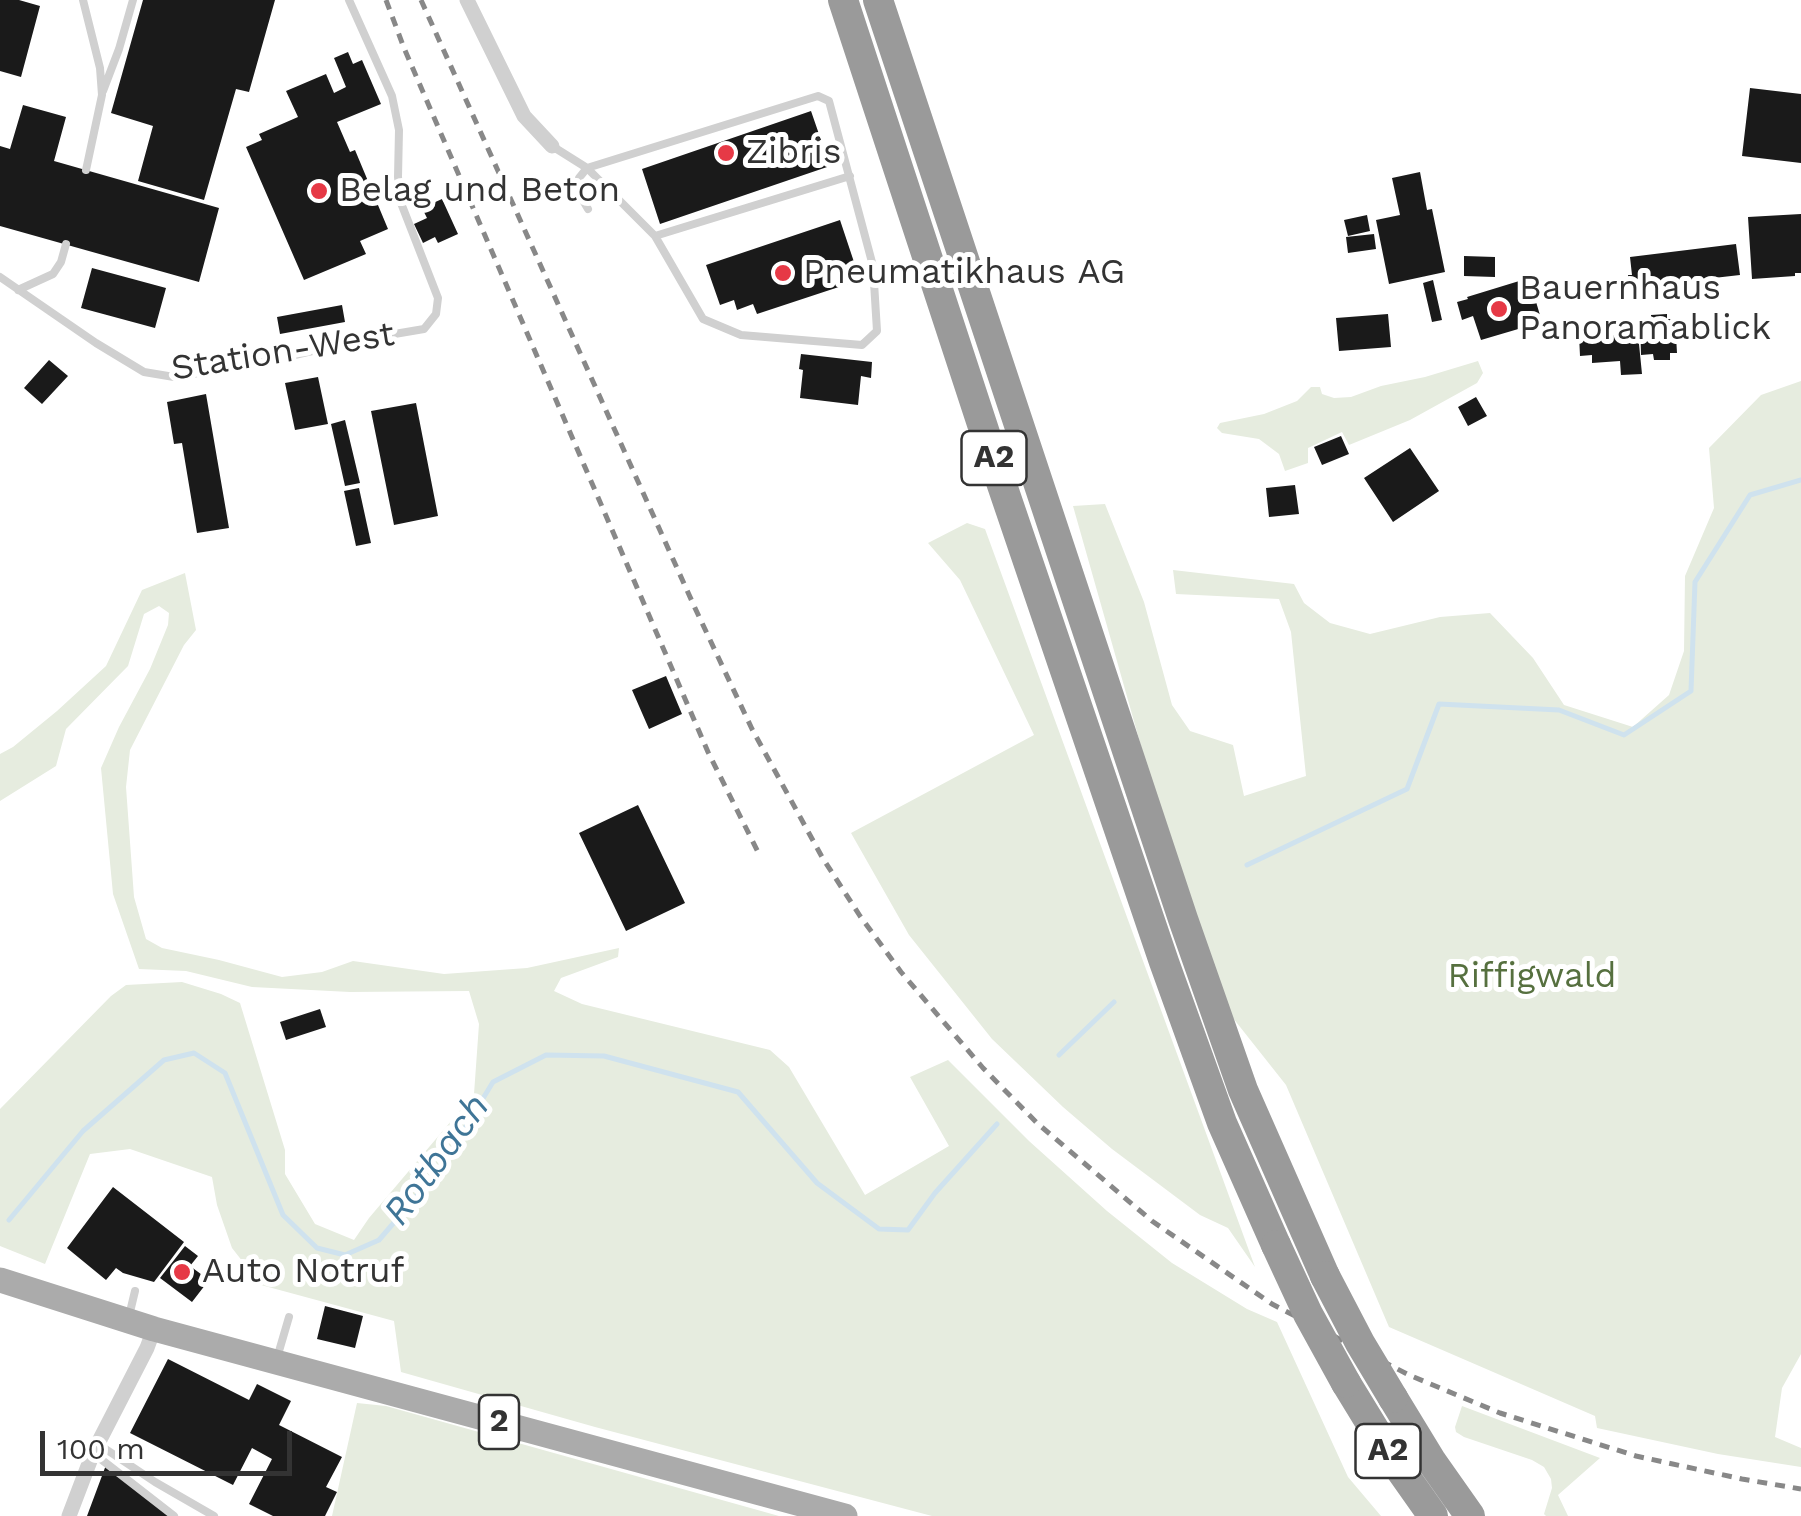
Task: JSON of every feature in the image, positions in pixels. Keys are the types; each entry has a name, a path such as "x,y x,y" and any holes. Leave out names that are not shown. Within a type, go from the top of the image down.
{"highway":[{"name":"A2","path":"842,0 1102,780 1228,1094 1360,1343 1432,1462 1470,1516"},
{"name":"A2","path":"878,0 1133,769 1228,1094 1222,1124 1308,1314 1346,1383 1433,1516"}],"main road":[{"name":"2","path":"0,1280 128,1321 844,1516"}],"street":[{"path":"467,0 524,116 552,146"},
{"path":"71,1513 96,1448 154,1328"}],"lane":[{"path":"83,0 100,68 102,95"},
{"path":"86,170 102,95 133,0"},
{"name":"Station-West","path":"0,278 144,372 174,377 424,329 436,314 438,298 402,203 399,130 392,96 349,0"},
{"path":"552,146 587,168 655,236 703,319 741,335 862,346 877,331 873,266 829,101 818,96 587,168 579,178 578,192 588,209"},
{"path":"655,236 850,176"},
{"path":"18,290 53,274 66,244"},
{"path":"128,1321 136,1291"},
{"path":"276,1362 289,1317"},
{"path":"96,1448 174,1516"},
{"path":"96,1448 214,1516"}],"green space":[{"path":"1478,361 1483,373 1477,383 1410,420 1349,445 1342,432 1308,448 1308,463 1285,471 1279,454 1259,439 1222,433 1217,428 1220,423 1264,414 1297,401 1311,387 1320,387 1322,394 1334,398 1351,397"},
{"name":"Riffigwald","path":"1801,381 1801,1354 1782,1388 1775,1437 1801,1448 1801,1467 1597,1428 1595,1416 1389,1327 1286,1085 1229,1013 1145,760 1073,506 1105,504 1144,602 1172,705 1190,731 1233,745 1244,796 1306,776 1291,632 1279,599 1176,594 1173,570 1294,584 1304,603 1330,623 1370,634 1440,617 1490,613 1533,658 1564,705 1633,727 1669,695 1684,651 1685,576 1714,508 1709,448 1761,395"},
{"path":"967,523 985,529 1255,1267 1228,1228 1200,1215 1112,1149 992,1039 909,935 851,833 1034,735 960,580 928,543"},
{"path":"185,573 196,630 184,645 130,750 126,787 134,897 146,939 162,948 282,977 322,972 353,961 444,974 527,968 619,948 618,957 561,978 554,991 582,1004 770,1050 789,1067 865,1195 949,1146 910,1077 948,1060 1029,1141 1172,1263 1247,1309 1277,1322 1348,1477 1381,1516 932,1516 401,1372 394,1321 261,1285 232,1248 212,1177 130,1149 90,1154 45,1264 0,1246 0,1109 126,985 182,982 240,1003 285,1150 285,1174 315,1224 354,1240 474,1094 479,1024 469,991 350,992 252,987 186,971 139,969 113,894 101,768 168,625 169,613 159,606 144,614 128,666 66,729 56,766 0,801 0,754 57,711 106,666 142,590"},
{"path":"357,1403 386,1406 779,1516 332,1516"},
{"path":"1462,1406 1600,1458 1558,1495 1568,1516 1544,1514 1552,1488 1544,1467 1456,1432"}],"building":[{"path":"0,0 40,6 21,77 0,71"},
{"path":"143,0 275,0 249,92 236,89 204,200 138,181 153,126 111,113"},
{"name":"Belag und Beton","path":"348,52 353,64 362,60 381,104 337,122 350,152 355,150 388,229 360,241 366,254 304,280 246,147 262,140 259,134 298,117 286,91 326,74 334,93 346,87 334,58"},
{"path":"1750,88 1801,94 1801,163 1742,156"},
{"path":"23,105 66,117 54,161 219,208 199,282 0,226 0,146 10,149"},
{"path":"811,111 830,166 660,224 642,169"},
{"path":"1420,172 1445,272 1389,284 1376,220 1400,215 1392,178"},
{"path":"442,199 458,234 438,243 435,237 423,243 414,224 427,218 422,208"},
{"path":"1801,214 1801,273 1752,279 1748,217"},
{"path":"1367,215 1370,231 1348,236 1344,220"},
{"name":"Pneumatikhaus AG","path":"840,220 860,280 757,314 753,304 737,310 734,300 720,305 706,265"},
{"path":"1374,234 1376,249 1348,253 1346,237"},
{"path":"1736,244 1740,275 1696,280 1697,287 1640,294 1640,298 1631,299 1630,257"},
{"path":"1464,256 1495,257 1495,277 1464,276"},
{"path":"92,268 166,288 155,328 81,308"},
{"name":"Bauernhaus Panoramablick","path":"1529,278 1542,322 1481,340 1473,316 1462,320 1457,302"},
{"path":"1433,280 1442,320 1432,322 1423,283"},
{"path":"342,305 345,322 280,334 277,317"},
{"path":"1388,314 1391,347 1339,351 1336,318"},
{"path":"1667,314 1667,319 1675,319 1677,353 1670,353 1670,360 1654,360 1653,354 1641,355 1640,320"},
{"path":"1638,334 1642,374 1621,375 1620,361 1592,363 1592,355 1580,356 1579,335"},
{"path":"801,354 872,362 871,378 861,376 858,405 800,398"},
{"path":"49,360 68,376 42,404 24,388"},
{"path":"318,377 328,424 295,430 285,383"},
{"path":"206,394 229,528 197,533 182,443 174,444 167,402"},
{"path":"1476,397 1487,416 1468,426 1458,407"},
{"path":"416,403 438,516 394,525 371,411"},
{"path":"345,420 360,483 345,486 331,424"},
{"path":"1341,436 1349,454 1322,465 1314,447"},
{"path":"1410,448 1439,491 1393,522 1364,478"},
{"path":"1295,485 1299,514 1269,517 1266,488"},
{"path":"359,488 371,543 356,546 344,491"},
{"path":"666,676 682,714 649,729 632,690"},
{"path":"638,805 685,903 626,931 579,833"},
{"path":"320,1009 326,1027 286,1040 280,1022"},
{"path":"113,1187 184,1242 154,1282 116,1268 106,1280 67,1248"},
{"name":"Auto Notruf","path":"185,1246 198,1256 190,1266 209,1280 192,1302 160,1278"},
{"path":"325,1306 363,1316 355,1348 317,1339"},
{"path":"168,1359 249,1400 257,1384 291,1401 279,1425 342,1457 326,1487 337,1492 325,1516 273,1516 249,1504 272,1459 252,1448 233,1485 130,1433"},
{"path":"106,1465 169,1516 87,1516"}],"waterway":[{"name":"Rotbach","path":"1247,865 1407,789 1439,704 1559,710 1624,735 1691,691 1695,582 1750,495 1801,480"},
{"name":"Rotbach","path":"1059,1055 1114,1002"},
{"name":"Rotbach","path":"9,1220 83,1131 164,1060 194,1053 225,1073 283,1215 317,1248 345,1255 379,1240 440,1169 493,1082 546,1055 604,1056 738,1092 817,1183 879,1229 908,1230 935,1193 997,1124"}],"railway":[{"path":"386,0 708,752 758,852"},
{"path":"421,0 752,729 822,857 860,916 901,972 983,1068 1037,1123 1152,1221 1272,1304 1409,1375 1500,1413 1636,1456 1801,1489"}],"place":[{"name":"Zibris","path":"726,153"},
{"name":"Belag und Beton","path":"319,191"},
{"name":"Pneumatikhaus AG","path":"783,273"},
{"name":"Bauernhaus Panoramablick","path":"1499,309"},
{"name":"Auto Notruf","path":"182,1272"}]}
